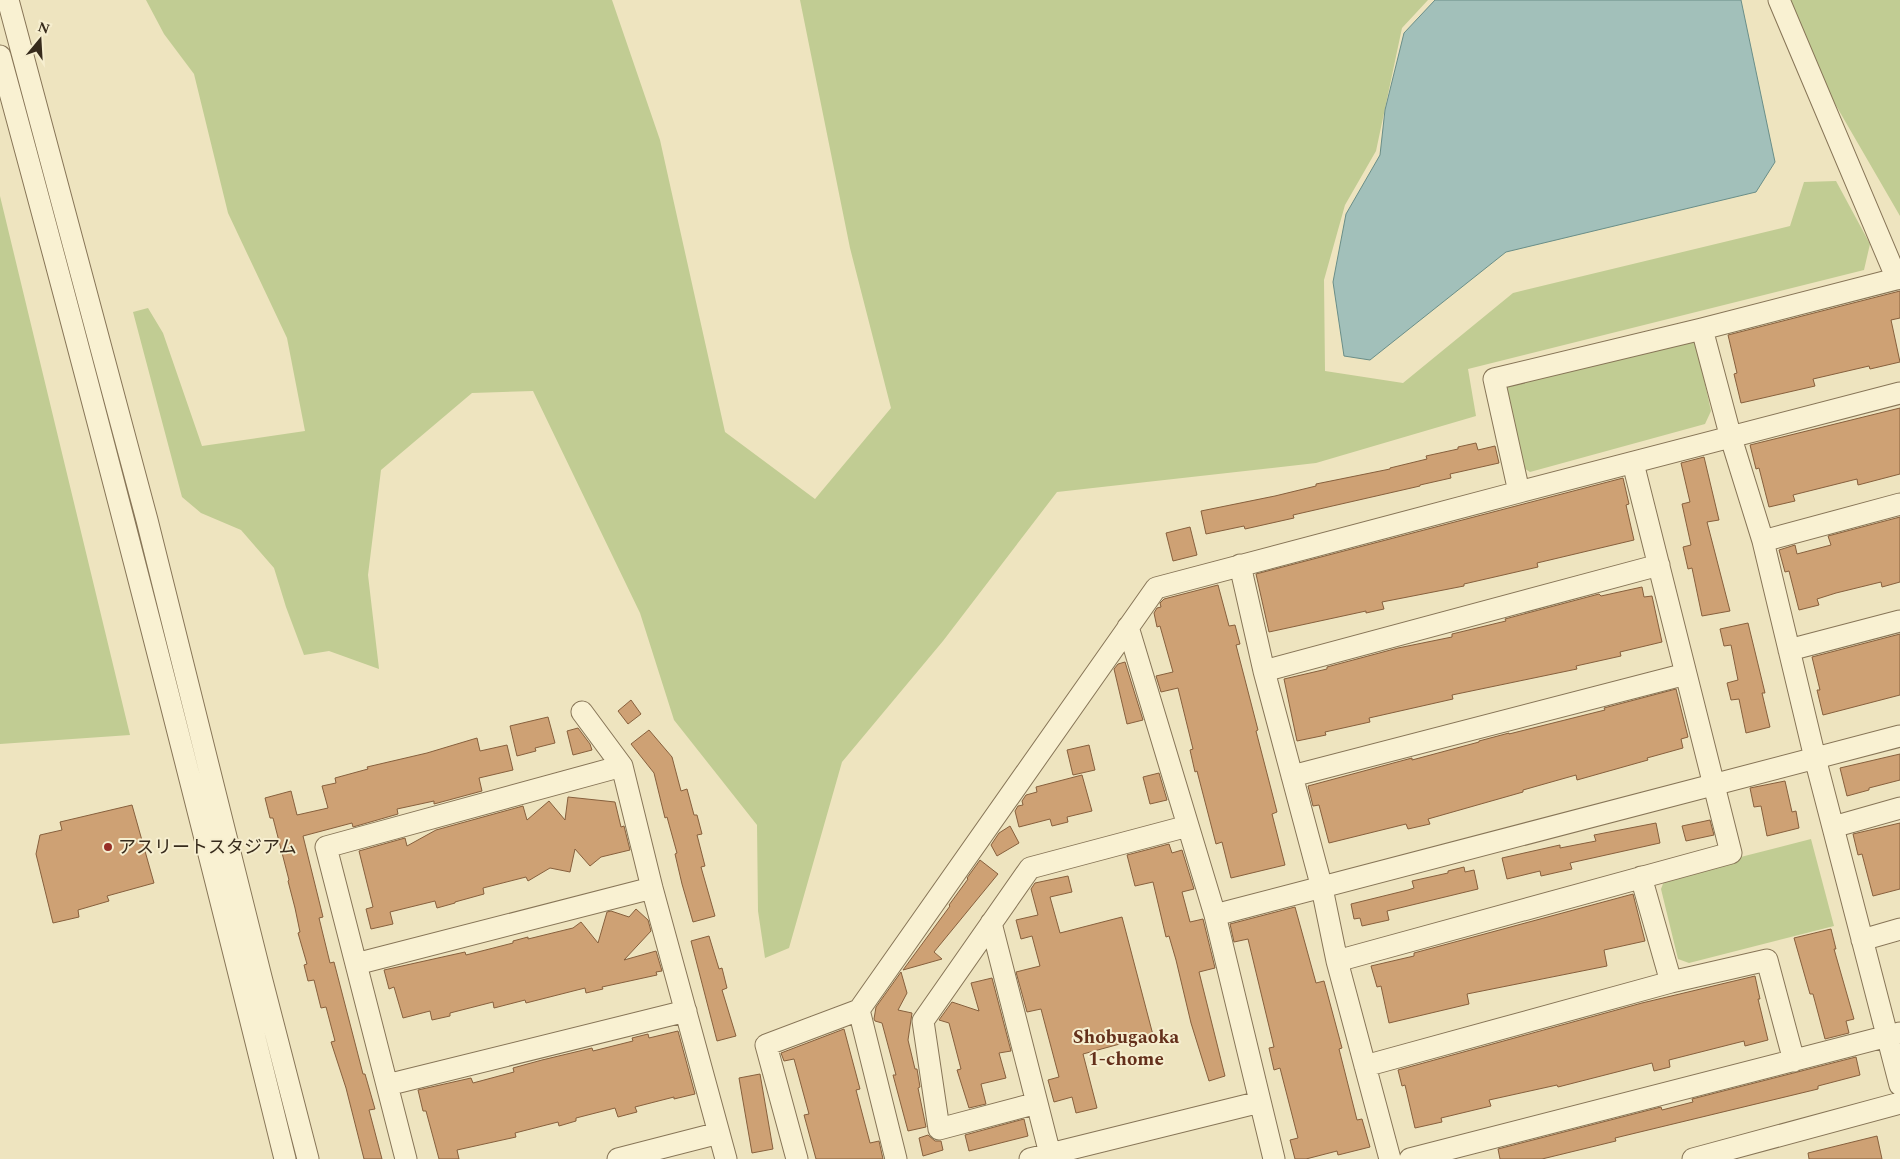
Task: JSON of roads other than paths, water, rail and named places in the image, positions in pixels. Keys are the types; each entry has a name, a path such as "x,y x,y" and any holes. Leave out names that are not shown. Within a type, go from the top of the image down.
{"street":[{"path":"8,0 147,520 258,968 308,1159"},
{"path":"1519,492 1494,379 1702,329 1899,278 1779,0"},
{"path":"0,56 64,292 222,903 285,1159"},
{"path":"1702,329 1731,438 1764,541 1815,758 1862,940 1894,1035 1900,1085"},
{"path":"797,1159 766,1045 860,1010 1156,588 1900,393"},
{"path":"1337,961 1731,853 1633,463"},
{"path":"1764,541 1900,504"},
{"path":"1240,565 1264,671 1322,888 1337,961 1390,1159"},
{"path":"1264,671 1659,565"},
{"path":"1790,650 1900,621"},
{"path":"1128,627 1215,915 1274,1159"},
{"path":"1292,776 1686,674"},
{"path":"582,712 622,766 652,888 726,1159"},
{"path":"1215,915 1900,736"},
{"path":"406,1159 326,847 622,766"},
{"path":"1833,827 1900,808"},
{"path":"1037,1103 939,1129 923,1021 1030,868 1188,826"},
{"path":"1641,878 1671,982"},
{"path":"356,964 652,888"},
{"path":"990,923 1037,1103 1040,1156 1260,1102"},
{"path":"1862,940 1900,930"},
{"path":"1365,1066 1671,982 1767,960 1794,1060"},
{"path":"387,1085 686,1010"},
{"path":"860,1010 896,1159"},
{"path":"1410,1159 1894,1035"},
{"path":"1693,1159 1900,1103"},
{"path":"618,1159 719,1133"}],"water":[{"path":"1435,0 1741,0 1775,162 1756,192 1506,252 1370,360 1344,356 1333,282 1346,214 1380,155 1385,110 1404,33"}],"place":[{"name":"アスリートスタジアム","path":"108,847"}],"district":[{"name":"Shobugaoka 1-chome","path":"1126,1048"}]}
